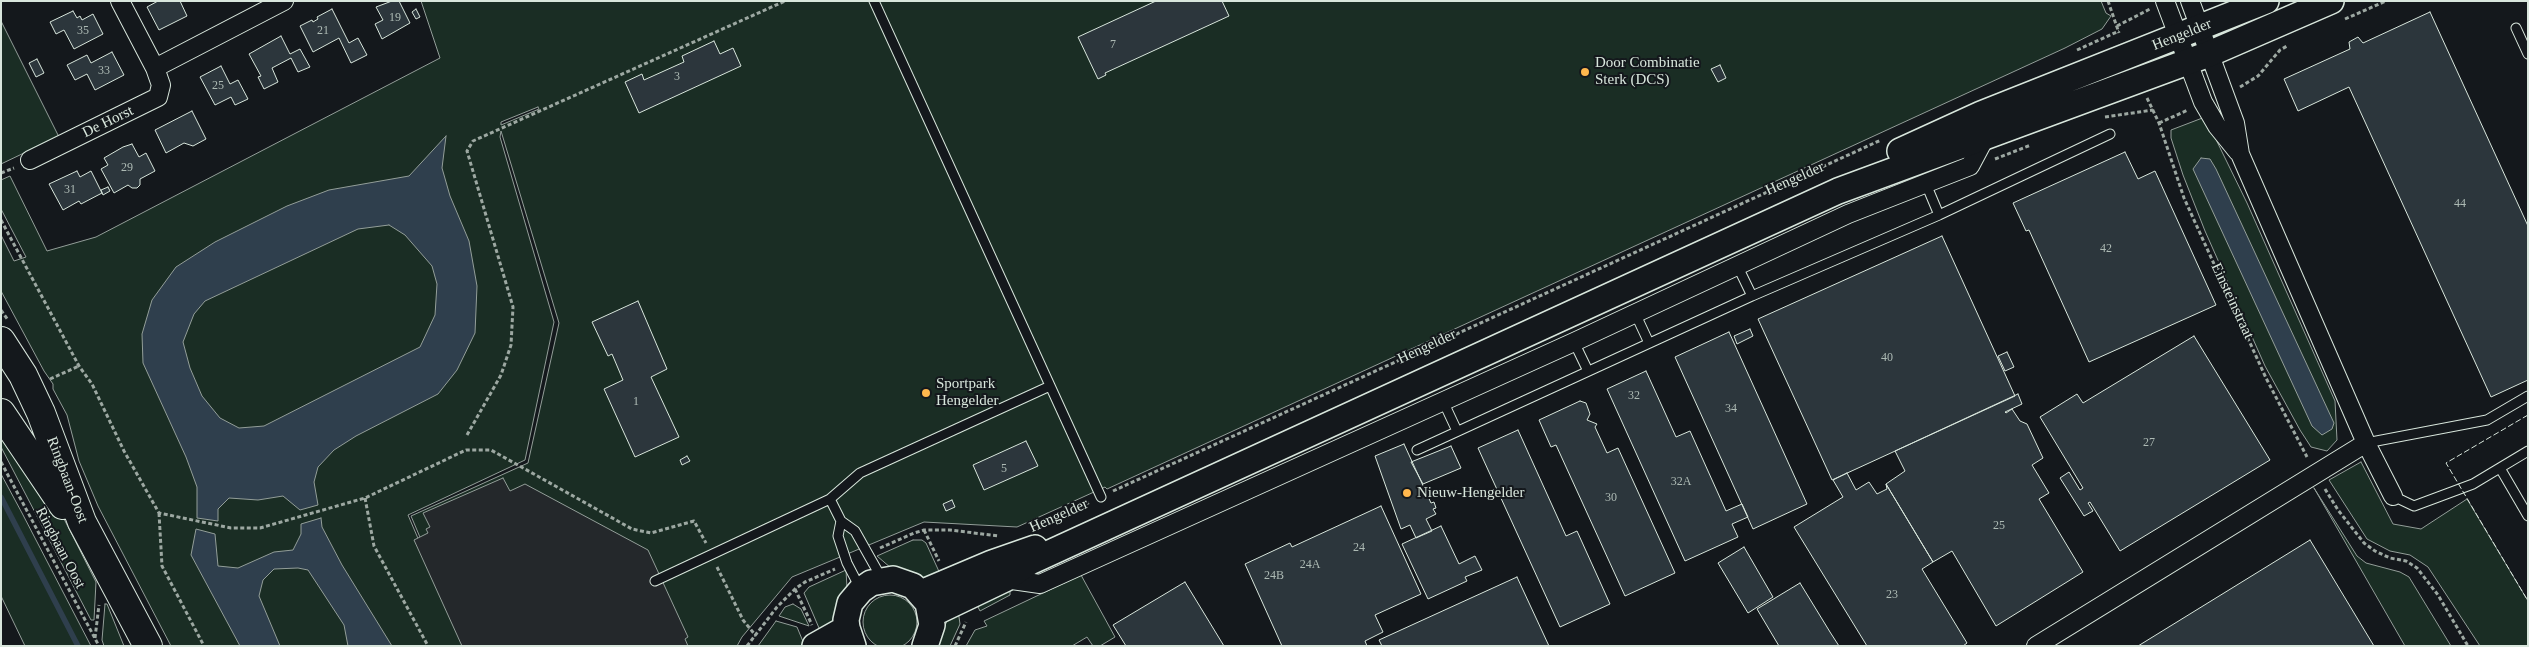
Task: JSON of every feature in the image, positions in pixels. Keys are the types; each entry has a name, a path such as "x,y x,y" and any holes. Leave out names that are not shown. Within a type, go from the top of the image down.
{"main road":[{"name":"Hengelder","path":"926,604 992,563 1024,554 1981,114 2266,1"},
{"name":"Hengelder","path":"926,604 1005,579 1030,562 1838,191 2186,62 2337,11"},
{"name":"Ringbaan-Oost","path":"1,341 23,375 41,413 82,522 148,646"},
{"name":"Ringbaan-Oost","path":"1,413 63,506 133,646"},
{"path":"818,644 850,637 847,611 871,585 903,581 926,604 932,625 925,646"}],"street":[{"name":"De Horst","path":"30,160 158,98 161,85 155,68 120,1"},
{"path":"155,68 284,1"},
{"path":"2190,1 2235,122 2240,154 2366,443 2393,496"},
{"path":"2165,2 2186,62 2203,102 2217,126 2240,154"},
{"path":"1005,579 1040,584 1574,342 1848,214 1970,166 1986,136"},
{"path":"2036,646 2366,443"}],"lane":[{"path":"874,1 1101,498"},
{"path":"2516,28 2528,54"},
{"path":"1417,450 1752,296 1939,216 2110,134"},
{"path":"1926,184 1939,216"},
{"path":"1738,264 1752,296"},
{"path":"1634,313 1649,343"},
{"path":"1574,342 1588,371"},
{"path":"655,581 830,499 860,473 1050,386"},
{"path":"2366,443 2487,420 2528,396"},
{"path":"1443,401 1457,431"},
{"path":"2393,496 2414,506 2473,484 2528,451"},
{"path":"2500,468 2528,516"},
{"path":"830,499 841,521 855,531 867,554 871,585"},
{"path":"841,521 838,536 847,563 871,585"}],"path":[{"path":"467,435 479,418 501,375 511,346 513,307 467,151 473,141 785,1"},
{"path":"2108,1 2117,26 2165,2"},
{"path":"2337,11 2386,1"},
{"path":"2070,54 2119,31"},
{"path":"2224,94 2258,76 2280,50 2294,42"},
{"name":"Einsteinstraat","path":"2203,102 2159,123 2184,198 2266,378 2316,474 2338,510 2364,543 2375,551 2390,558 2406,561 2417,568 2438,595 2468,646"},
{"path":"2101,118 2153,110"},
{"name":"Hengelder","path":"1034,528 1890,136"},
{"path":"1970,166 2009,155 2035,143"},
{"path":"1,220 79,366 92,384 124,451 159,513 162,566 204,646"},
{"path":"46,382 79,366"},
{"path":"159,513 231,528 260,528 365,498 466,450 491,450 641,532 651,533 694,521 743,620 756,636"},
{"name":"Ringbaan Oost","path":"1,462 99,646"},
{"path":"365,498 374,546 428,646"},
{"path":"867,554 924,530 950,530 1005,536"},
{"path":"747,646 777,607 795,589 805,582 847,563"},
{"path":"95,639 101,579"},
{"path":"795,589 818,644"}],"green space":[{"name":"Sportpark Hengelder","path":"421,1 2101,1 2106,13 2111,16 2102,29 2065,48 1107,489 1105,487 1017,527 924,522 792,577 742,637 737,646 466,646 411,516 528,463 559,323 501,131 500,137 554,322 525,460 408,515 464,646 171,646 98,506 79,461 67,415 53,389 53,384 44,371 1,291 1,235 14,261 26,257 1,209 1,180 10,176 47,251 96,237 440,58","holes":["538,107 539,109 501,125 501,122"]},
{"path":"1,21 60,139 29,155 24,153 1,164"},
{"path":"2205,117 2247,203 2335,401 2337,440 2327,451 2311,447 2265,366 2205,231 2183,175 2171,138 2171,130"},
{"path":"1,423 60,511 96,582 94,620 91,620 1,447"},
{"path":"2361,462 2393,524 2421,529 2467,499 2528,601 2528,646 2480,646 2428,567 2410,555 2390,551 2367,539 2329,480"},
{"path":"1,474 91,646 25,646 1,596"},
{"path":"2314,488 2357,556 2366,563 2400,572 2409,577 2451,646 2405,646"},
{"path":"913,540 922,540 926,543 942,578 923,580 891,568 877,556"},
{"path":"846,570 847,588 836,619 822,635 804,593 809,587"},
{"path":"1081,575 1115,637 1100,646 1093,646 1087,637 1072,646 966,646 975,630 987,626 984,621"},
{"path":"1010,591 1010,595 980,611 975,601 995,593"},
{"path":"885,595 895,595 905,599 913,607 917,622 913,637 905,645 895,649 885,649 875,645 867,637 863,627 863,617 867,607 875,599"},
{"path":"105,604 107,604 124,646 104,646 102,640"},
{"path":"793,604 801,609 809,626 779,616 785,607"},
{"path":"958,610 960,624 950,646 936,646 947,621"},
{"path":"776,621 797,627 804,644 800,646 758,646"}],"shaded area":[{"path":"503,478 510,491 525,484 648,550 688,637 685,639 688,646 462,646 414,540 428,533 426,529 430,527 423,513"}],"water":[{"path":"446,136 442,168 450,196 469,241 477,286 475,333 457,370 438,394 356,436 334,450 318,467 314,482 318,505 300,510 283,496 258,500 229,498 218,509 218,521 197,518 197,487 186,457 143,363 142,334 152,300 176,267 215,242 287,206 329,190 409,176","holes":["389,225 405,235 432,266 437,284 435,315 420,347 264,426 239,428 220,418 202,396 190,368 183,342 194,314 205,301 358,229"]},
{"path":"2201,158 2210,159 2216,169 2334,423 2332,429 2322,435 2312,426 2193,169"},
{"path":"321,518 322,527 342,565 392,646 348,646 344,625 308,570 298,568 274,569 263,580 259,596 280,646 240,646 191,555 196,529 215,534 218,566 238,568 274,552 293,550 301,534 301,524"}],"building":[{"path":"158,1 180,1 187,16 159,30 147,7"},
{"path":"392,1 399,1 410,23 382,39 375,24 383,20 376,7"},
{"path":"1156,1 1222,1 1229,16 1105,73 1106,75 1098,79 1078,37"},
{"path":"332,9 349,43 358,38 367,55 351,63 339,38 313,52 300,26 312,20 313,22 318,19 317,17"},
{"path":"416,9 420,17 416,19 412,12"},
{"path":"73,11 77,18 80,16 82,20 93,14 103,34 74,49 64,30 56,34 50,22"},
{"path":"2430,12 2528,226 2528,380 2491,397 2349,87 2298,111 2284,79 2350,49 2349,42 2358,37 2363,43"},
{"path":"281,36 290,54 300,49 310,67 298,72 291,58 272,68 278,82 264,89 258,77 261,76 249,54"},
{"path":"714,41 720,54 733,48 741,66 639,113 625,82 642,74 644,80 684,62 682,56"},
{"path":"112,52 124,75 95,90 87,74 75,80 67,65 87,55 91,63"},
{"path":"37,59 44,73 36,77 29,63"},
{"path":"1720,65 1726,78 1718,82 1711,69"},
{"path":"221,66 230,84 238,80 248,99 235,105 231,97 215,105 200,77"},
{"path":"192,111 206,139 193,146 184,143 166,153 155,130"},
{"path":"132,144 139,157 146,153 155,171 140,179 140,185 137,188 132,188 128,185 114,193 101,169 108,165 104,158"},
{"path":"2125,152 2138,179 2155,171 2216,305 2089,362 2029,230 2026,231 2013,203"},
{"path":"77,171 80,177 91,171 102,193 81,204 79,201 63,210 49,184"},
{"path":"108,187 110,191 103,195 101,190"},
{"path":"1942,236 2015,396 1832,480 1758,319"},
{"path":"638,301 667,369 651,377 679,437 635,457 604,389 623,380 612,354 608,356 592,322"},
{"path":"1750,329 1753,336 1737,344 1734,336"},
{"path":"1729,332 1807,504 1753,529 1675,357"},
{"path":"2194,336 2270,460 2120,551 2090,502 2088,503 2093,511 2084,516 2060,478 2069,472 2080,490 2083,488 2040,417 2077,394 2083,403"},
{"path":"2007,352 2014,367 2005,371 1998,356"},
{"path":"1646,371 1676,437 1690,431 1726,511 1742,504 1748,517 1732,524 1738,537 1685,561 1607,389"},
{"path":"2018,394 2022,404 2005,412 2012,409 2020,421 2027,424 2043,458 2032,465 2049,493 2039,499 2083,572 1996,626 1952,551 1933,562 1886,484 1905,471 1895,451"},
{"path":"1580,401 1586,403 1590,414 1587,420 1597,424 1595,427 1607,453 1618,448 1675,573 1625,596 1556,445 1551,447 1539,420"},
{"path":"1518,430 1566,536 1577,531 1610,604 1560,627 1478,448"},
{"path":"1026,441 1038,466 984,490 973,465"},
{"name":"Nieuw-Hengelder","path":"1404,444 1431,503 1434,502 1436,508 1433,509 1436,514 1426,519 1432,531 1416,538 1410,525 1401,529 1375,456"},
{"path":"1451,446 1461,468 1423,484 1411,462"},
{"path":"687,456 690,461 682,465 680,460"},
{"path":"1847,473 1856,490 1869,482 1877,494 1887,489 1886,484 1933,562 1922,569 1967,643 1963,646 1867,646 1794,527 1843,497 1833,480"},
{"path":"952,500 955,507 946,511 943,504"},
{"path":"1381,506 1421,594 1375,615 1383,632 1365,641 1367,646 1282,646 1245,564 1290,543 1292,547"},
{"path":"1441,526 1459,564 1475,556 1482,570 1465,577 1467,581 1428,599 1402,544"},
{"path":"2310,540 2374,646 2138,646"},
{"path":"1744,547 1773,597 1748,613 1718,563"},
{"path":"1517,577 1549,646 1382,646 1379,640"},
{"path":"1185,582 1224,646 1126,646 1113,625"},
{"path":"1800,583 1839,646 1779,646 1757,609"}],"waterway":[{"path":"1,497 78,646"}],"fence":[{"path":"2528,415 2446,463 2528,601"}],"place":[{"name":"Door Combinatie Sterk (DCS)","path":"1585,72"},
{"name":"Sportpark Hengelder","path":"926,393"},
{"name":"Nieuw-Hengelder","path":"1407,493"}]}
